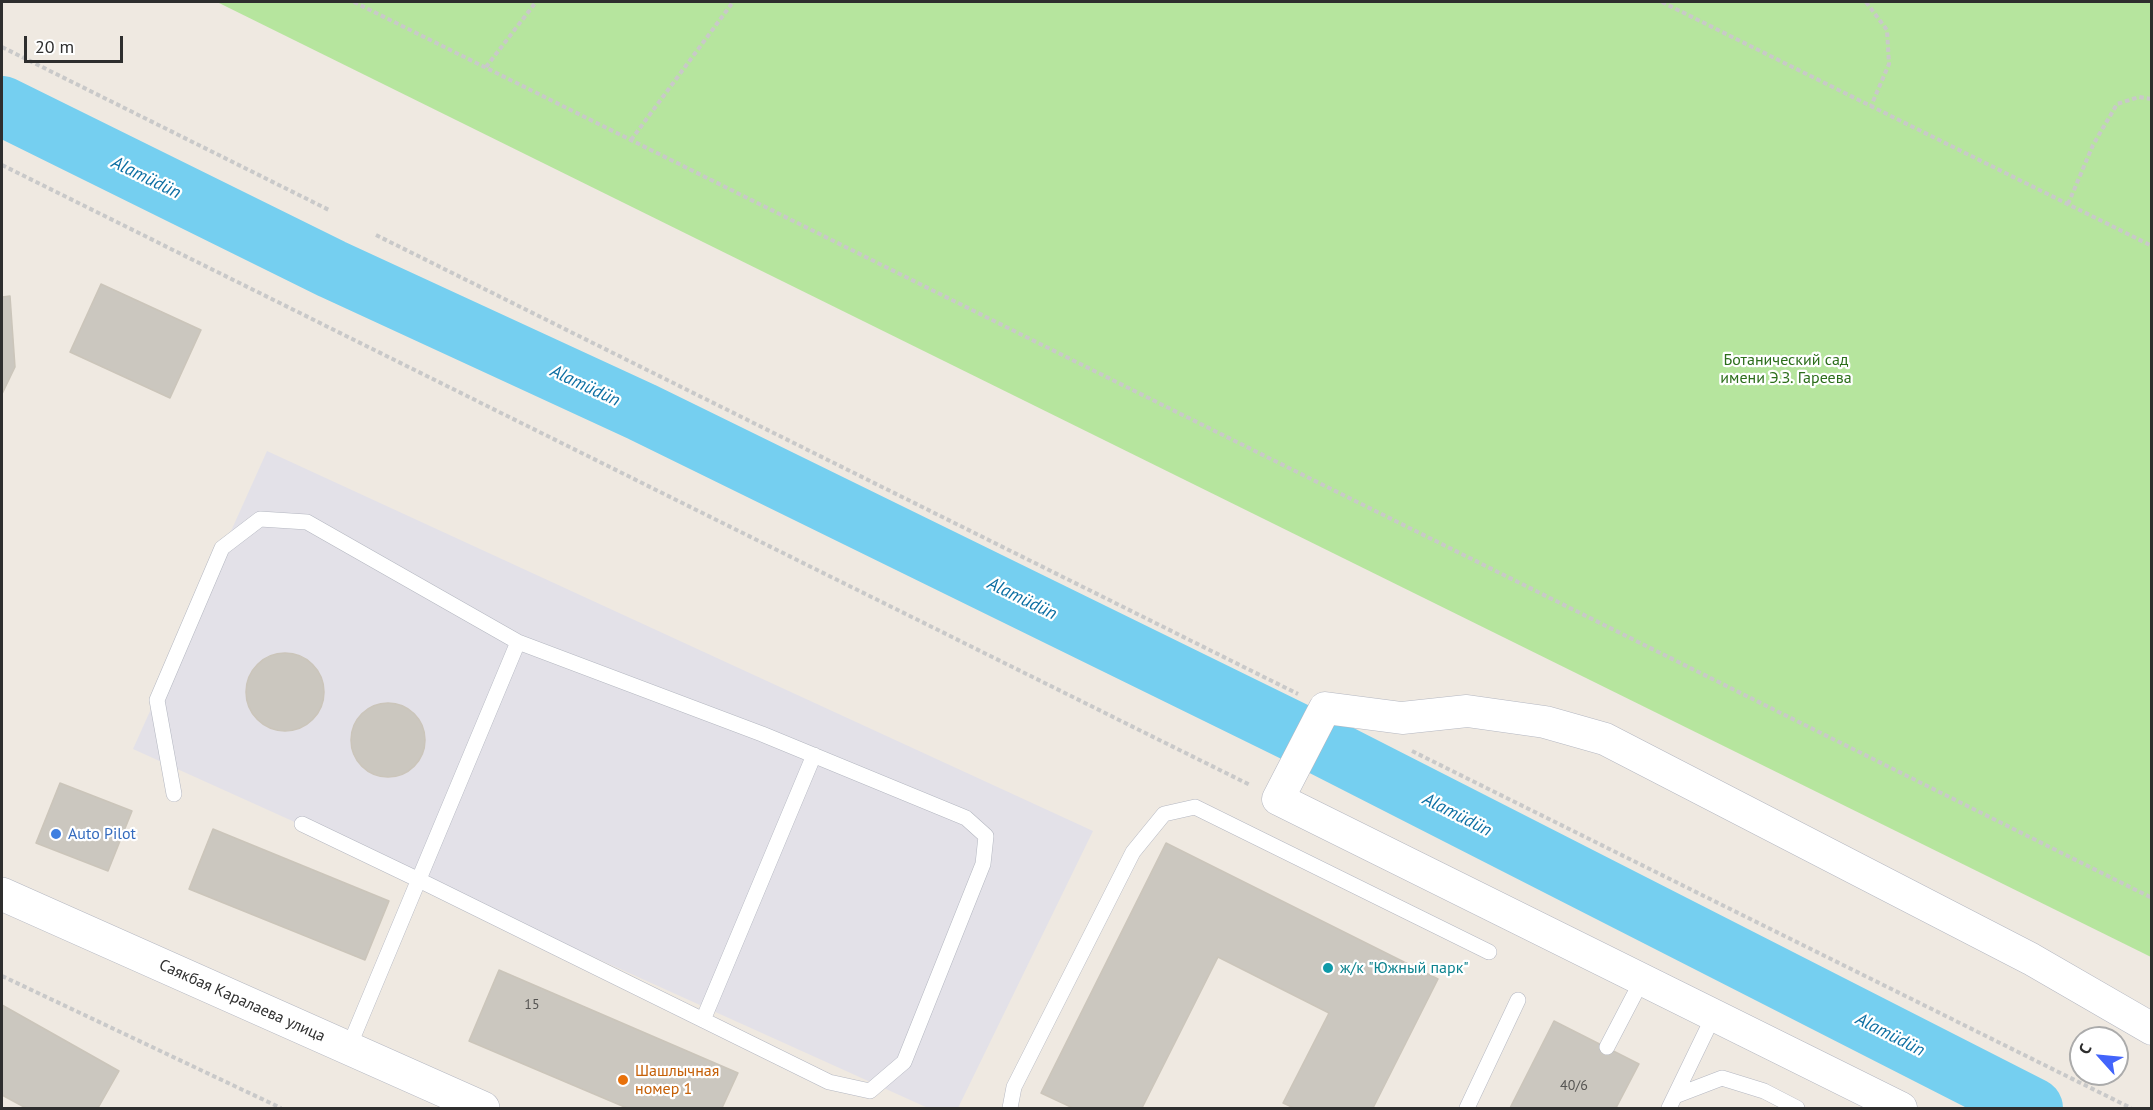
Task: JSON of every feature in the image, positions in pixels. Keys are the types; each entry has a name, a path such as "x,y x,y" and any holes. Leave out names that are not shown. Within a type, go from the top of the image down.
{"main road":[{"name":"Саякбая Каралаева улица","path":"2,894 483,1108"}],"street":[{"path":"1901,1108 1642,980 1280,796 1322,715 1402,718 1467,711 1545,722 1605,739 2031,959 2151,1029"}],"lane":[{"path":"174,794 157,700 222,548 260,519 307,522 518,642 814,755 966,818 986,836 983,864 904,1062 870,1091 829,1082 302,824"},
{"path":"348,1049 518,642"},
{"path":"703,1020 814,755"},
{"path":"1010,1108 1014,1087 1132,852 1164,814 1195,807 1489,952"},
{"path":"1607,1047 1642,980"},
{"path":"1467,1108 1518,1000"},
{"path":"1672,1102 1714,1015"},
{"path":"1672,1102 1722,1078 1764,1092 1797,1108"}],"path":[{"path":"354,2 2151,898"},
{"path":"486,68 536,2"},
{"path":"631,140 733,2"},
{"path":"1662,2 2151,246"},
{"path":"1866,2 1887,30 1889,64 1872,106"},
{"path":"2,47 329,210"},
{"path":"2068,204 2093,145 2117,104 2139,96 2151,99"},
{"path":"2,165 294,312 1280,796"},
{"path":"376,235 1322,715"},
{"path":"1410,750 2131,1108"},
{"path":"2,976 281,1108"}],"shaded area":[{"path":"267,451 1093,831 958,1108 928,1108 133,749"}],"green space":[{"name":"Ботанический сад имени Э.З. Гареева","path":"217,2 2151,2 2151,957"}],"building":[{"path":"101,284 201,330 170,398 70,352"},
{"path":"10,296 15,367 2,394 2,297"},
{"path":"285,653 300,656 313,664 321,677 324,692 321,707 313,720 300,728 285,731 270,728 257,720 249,707 246,692 249,677 257,664 270,656"},
{"path":"388,703 402,706 414,714 422,726 425,740 422,754 414,766 402,774 388,777 374,774 362,766 354,754 351,740 354,726 362,714 374,706"},
{"path":"60,783 132,811 108,871 36,843"},
{"path":"213,829 389,901 365,960 189,889"},
{"name":"ж/к \"Южный парк\"","path":"1166,843 1438,979 1373,1108 1294,1108 1283,1103 1329,1013 1218,957 1142,1108 1073,1108 1041,1093"},
{"path":"499,970 738,1073 722,1108 627,1108 469,1041"},
{"path":"2,1005 119,1071 98,1108 26,1108 2,1095"},
{"path":"1554,1021 1639,1064 1616,1108 1510,1108"}],"waterway":[{"name":"Alamüdün","path":"2,106 332,269 642,412 1309,739 2033,1108"}],"place":[{"name":"Auto Pilot","path":"56,834"},
{"name":"ж/к \"Южный парк\"","path":"1328,968"},
{"name":"Шашлычная номер 1","path":"623,1080"}]}
